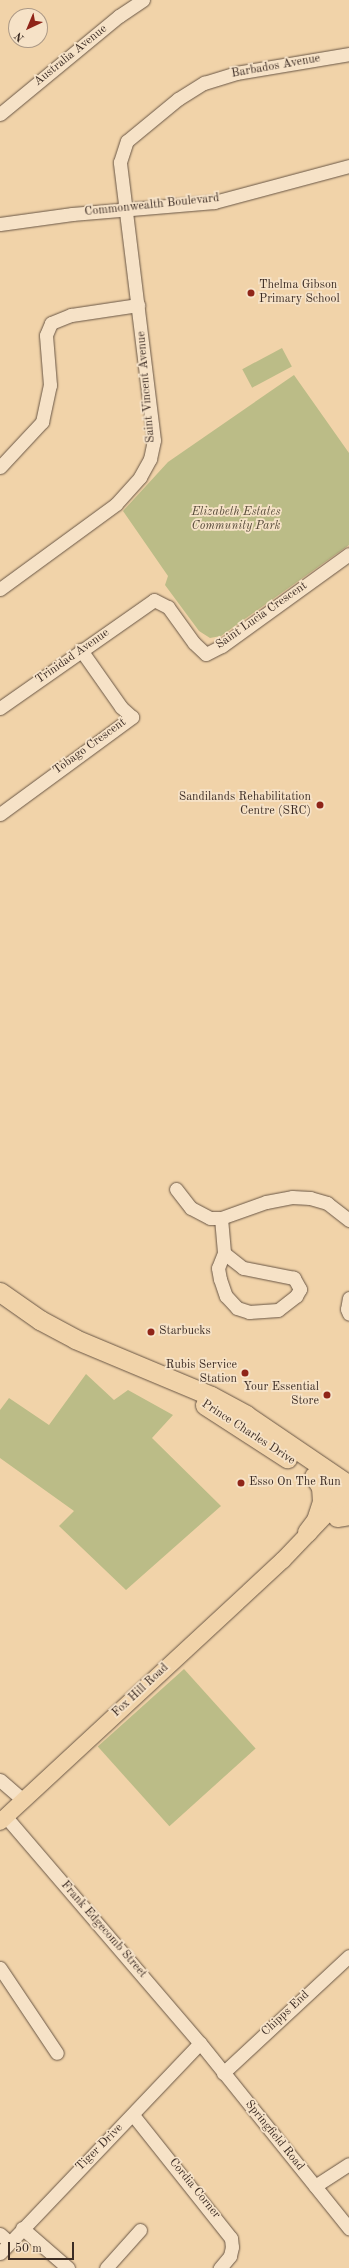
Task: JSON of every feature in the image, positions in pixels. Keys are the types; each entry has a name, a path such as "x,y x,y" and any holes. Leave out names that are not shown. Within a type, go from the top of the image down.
{"highway":[{"name":"Prince Charles Drive","path":"0,1292 40,1320 75,1339 211,1396 246,1415 347,1502"},
{"name":"Prince Charles Drive","path":"145,1369 314,1476 347,1502"},
{"path":"307,1532 316,1520 322,1501 321,1487 314,1476"}],"main road":[{"name":"Fox Hill Road","path":"3,1819 283,1560 307,1532 347,1502"},
{"name":"Fox Hill Road","path":"283,1560 314,1539 347,1502"}],"street":[{"name":"Australia Avenue","path":"0,114 119,16 143,0"},
{"name":"Barbados Avenue","path":"124,211 120,162 127,141 178,100 204,83 236,72 349,54"},
{"name":"Commonwealth Boulevard","path":"0,224 72,214 124,211 214,202 349,166"},
{"name":"Saint Vincent Avenue","path":"0,588 116,504 140,477 150,459 154,440 138,305 124,211"},
{"path":"0,467 42,422 50,385 46,335 51,323 71,315 138,305"},
{"name":"Saint Lucia Crescent","path":"144,604 154,600 163,602 194,643 206,654 222,646 349,554"},
{"name":"Trinidad Avenue","path":"0,708 81,650 90,646 144,604"},
{"name":"Tobago Crescent","path":"0,814 132,717 121,707 81,650"},
{"path":"176,1189 200,1214 221,1218 266,1202 292,1197 310,1198 327,1203 349,1220"},
{"path":"221,1218 224,1253 218,1268 226,1296 237,1308 249,1312 278,1310 296,1296 300,1289 294,1278 243,1268 224,1253"},
{"path":"349,1298 347,1308 349,1314"},
{"path":"0,1780 23,1800"},
{"name":"Frank Edgecomb Street","path":"3,1819 200,2043"},
{"name":"Chipps End","path":"223,2073 349,1956"},
{"path":"0,1968 58,2053"},
{"name":"Springfield Road","path":"200,2043 349,2228"},
{"name":"Tiger Drive","path":"0,2253 5,2238 22,2228 133,2115 200,2043"},
{"name":"Cordia Corner","path":"133,2115 231,2238 232,2247 230,2256 220,2268"},
{"path":"315,2186 349,2164"},
{"path":"22,2228 68,2268"},
{"path":"106,2268 140,2230"}],"green space":[{"path":"282,348 292,367 252,388 242,369"},
{"name":"Elizabeth Estates Community Park","path":"294,375 349,453 349,545 221,636 210,638 199,631 165,585 168,576 123,511 168,462"},
{"path":"86,1374 114,1400 128,1390 173,1415 152,1438 221,1506 126,1590 59,1526 74,1511 0,1458 0,1410 9,1398 49,1425"},
{"path":"184,1669 256,1749 169,1826 98,1747"}],"place":[{"name":"Thelma Gibson Primary School","path":"251,293"},
{"name":"Sandilands Rehabilitation Centre (SRC)","path":"320,805"},
{"name":"Starbucks","path":"151,1332"},
{"name":"Rubis Service Station","path":"245,1373"},
{"name":"Your Essential Store","path":"327,1395"},
{"name":"Esso On The Run","path":"241,1483"}]}
